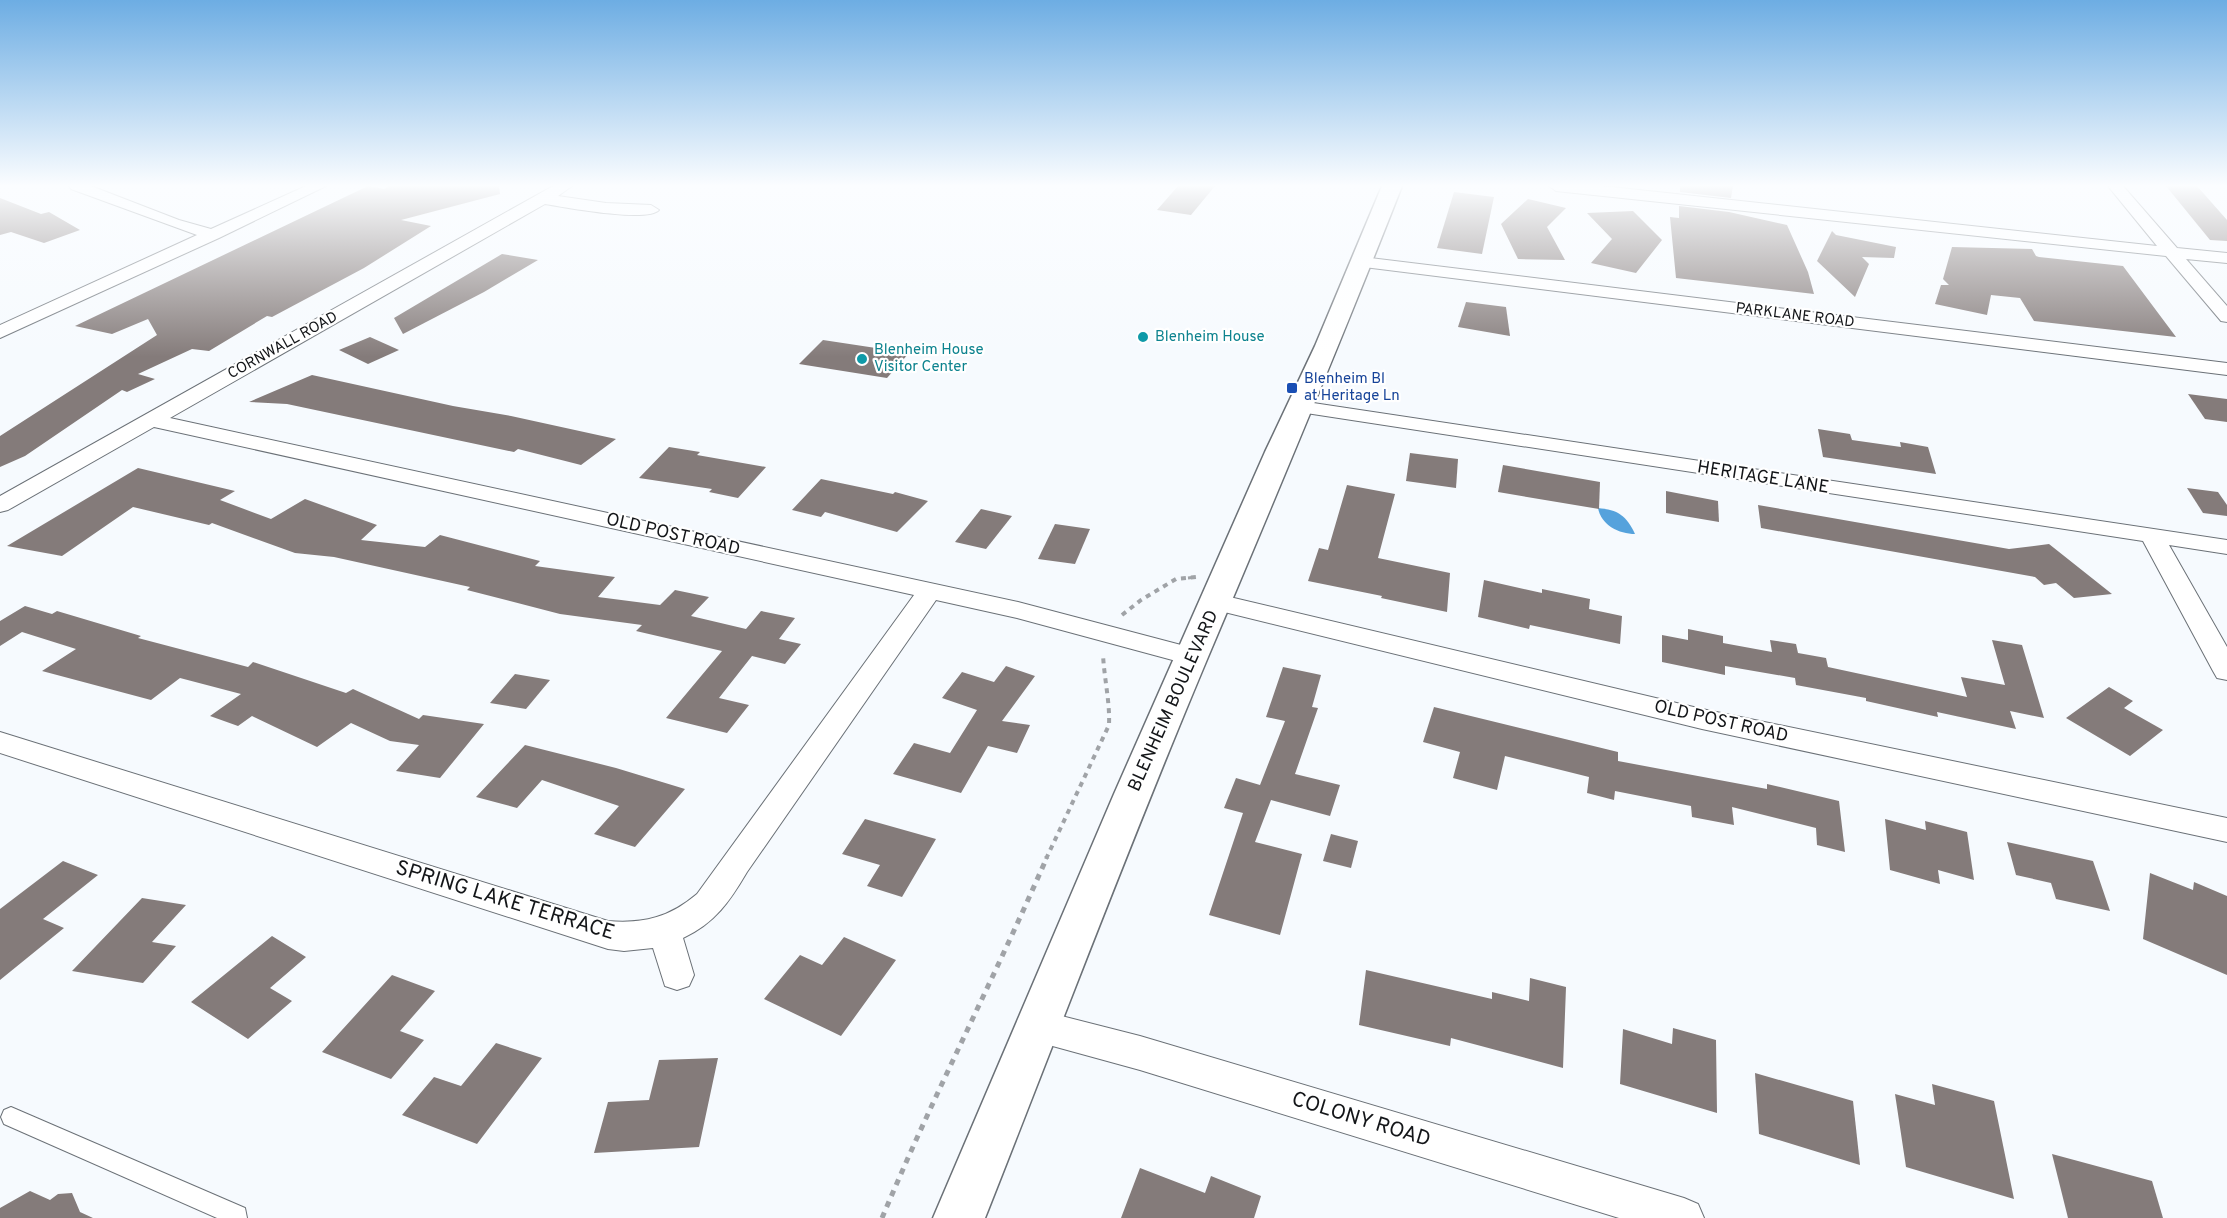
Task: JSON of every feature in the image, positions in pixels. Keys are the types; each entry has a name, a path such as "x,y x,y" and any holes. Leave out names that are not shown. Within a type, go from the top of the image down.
{"main road":[{"name":"BLENHEIM BOULEVARD","path":"959,1218 1191,656 1209,590 1300,407 1369,243"}],"street":[{"path":"0,332 194,243"},
{"name":"CORNWALL ROAD","path":"0,505 461,243"},
{"path":"2086,243 2227,258"},
{"path":"2163,243 2227,318"},
{"name":"PARKLANE ROAD","path":"1362,261 2227,369"},
{"name":"HERITAGE LANE","path":"1300,407 2227,547"},
{"name":"OLD POST ROAD","path":"152,420 1018,610 1191,656"},
{"path":"2152,536 2227,671"},
{"name":"OLD POST ROAD","path":"1209,590 1702,719 2227,830"},
{"name":"SPRING LAKE TERRACE","path":"0,741 608,935 624,938 665,932 692,916 719,891 736,863 930,591"},
{"path":"665,932 677,975"},
{"name":"COLONY ROAD","path":"1038,1026 1140,1053 1684,1218"}],"lane":[{"path":"11,1117 237,1216 236,1218"}],"path":[{"path":"882,1218 915,1139 1011,940 1072,800 1109,725 1110,705 1102,657 1110,634 1123,613 1176,579 1209,590"}],"water":[{"path":"1598,508 1611,510 1621,515 1635,534 1617,530 1607,524"}],"building":[{"path":"249,243 404,243 364,268 272,317 267,316 209,351 192,349 138,374 155,379 127,392 122,390 25,456 0,467 0,436 157,335 148,319 112,334 75,326"},
{"path":"1439,243 1484,243 1482,254 1437,248"},
{"path":"1510,243 1556,243 1565,260 1518,259"},
{"path":"1609,243 1660,243 1636,273 1591,263"},
{"path":"1673,243 1795,243 1808,272 1814,294 1676,278"},
{"path":"1826,243 1875,243 1896,247 1894,258 1862,257 1869,264 1855,297 1817,261"},
{"path":"1952,247 2032,249 2039,257 2123,266 2176,337 2034,321 2020,298 1991,295 1987,315 1935,304 1941,285 1949,285 1943,279"},
{"path":"502,254 538,260 484,292 403,334 394,318"},
{"path":"1466,302 1506,307 1510,336 1458,327"},
{"path":"370,337 399,350 368,364 339,350"},
{"name":"Blenheim House Visitor Center","path":"823,340 909,353 887,378 799,364"},
{"path":"312,375 616,439 581,465 518,449 514,452 287,404 249,402"},
{"path":"2188,394 2227,399 2227,422 2205,419"},
{"path":"1818,429 1850,434 1852,440 1901,447 1900,442 1928,447 1936,474 1823,457"},
{"path":"669,447 700,452 697,455 766,467 738,498 709,492 712,489 639,478"},
{"path":"1410,453 1458,459 1456,488 1406,481"},
{"path":"1503,465 1600,482 1599,509 1498,492"},
{"path":"138,468 235,491 220,500 271,519 305,499 377,525 361,540 425,547 440,535 540,561 535,566 615,577 598,597 660,605 675,590 709,597 691,616 746,629 761,611 795,618 779,639 801,644 785,664 752,656 719,698 749,705 727,733 666,718 722,651 636,631 642,625 560,614 467,590 470,587 334,557 295,553 212,523 209,525 133,507 62,556 7,546"},
{"path":"821,479 893,494 895,492 928,501 897,532 825,512 821,517 792,510"},
{"path":"1347,485 1395,494 1378,558 1450,573 1447,612 1308,581 1319,548 1328,550"},
{"path":"2187,488 2218,492 2227,505 2227,516 2203,513"},
{"path":"1666,491 1718,501 1719,522 1666,513"},
{"path":"1758,505 2009,549 2049,544 2112,594 2074,598 2056,583 2044,585 2035,577 1761,528"},
{"path":"981,509 1012,516 986,549 955,542"},
{"path":"1055,524 1090,529 1075,564 1038,559"},
{"path":"1484,580 1542,593 1542,589 1590,599 1589,609 1622,616 1620,644 1530,625 1529,629 1478,617"},
{"path":"25,606 52,614 57,611 141,636 138,638 248,667 253,662 346,693 353,689 419,719 423,715 484,724 440,778 396,771 419,745 390,741 351,723 317,747 252,716 238,726 210,716 241,694 180,678 151,700 42,671 76,649 22,632 0,646 0,621"},
{"path":"1688,629 1723,636 1723,643 1772,652 1770,640 1796,644 1798,653 1826,658 1828,667 1967,697 1961,677 2005,685 1992,640 2022,645 2044,718 2010,711 2016,729 1937,712 1938,717 1866,701 1866,698 1796,685 1795,678 1725,666 1725,675 1662,662 1662,635 1688,640"},
{"path":"1006,666 1035,676 1002,721 1030,725 1017,753 988,746 961,793 893,774 914,743 950,753 977,710 942,698 962,672 994,682"},
{"path":"1283,667 1321,675 1312,707 1318,708 1295,774 1340,785 1330,816 1271,800 1255,842 1302,854 1280,935 1209,915 1243,813 1224,808 1236,778 1260,785 1285,721 1266,717"},
{"path":"515,674 550,680 526,709 490,703"},
{"path":"2109,687 2133,701 2124,708 2163,730 2130,756 2066,718"},
{"path":"1434,707 1618,752 1618,761 1767,789 1767,784 1839,801 1845,852 1817,845 1816,828 1732,807 1734,825 1692,817 1691,806 1615,791 1614,800 1587,793 1589,777 1505,756 1497,790 1453,778 1460,752 1423,742"},
{"path":"525,745 616,768 685,789 635,847 594,834 619,806 542,780 517,808 476,797"},
{"path":"865,819 936,839 902,897 867,886 880,865 842,854"},
{"path":"1885,819 1926,830 1925,821 1967,832 1974,880 1938,870 1940,884 1890,870"},
{"path":"1331,834 1358,841 1351,868 1323,861"},
{"path":"2007,842 2093,861 2110,911 2056,899 2051,883 2016,875"},
{"path":"63,861 98,875 43,919 64,928 0,980 0,909"},
{"path":"2150,873 2193,890 2194,882 2227,896 2227,975 2143,939"},
{"path":"142,898 186,905 152,942 176,946 143,983 72,971"},
{"path":"272,936 306,957 270,988 292,1001 248,1039 191,1002"},
{"path":"844,937 896,960 841,1036 764,999 800,955 822,965"},
{"path":"1366,970 1492,999 1492,992 1529,1001 1530,978 1566,987 1563,1068 1451,1038 1450,1046 1359,1025"},
{"path":"392,975 435,991 400,1031 424,1040 391,1079 322,1052"},
{"path":"1673,1028 1716,1040 1717,1113 1620,1084 1623,1029 1672,1044"},
{"path":"496,1043 542,1058 477,1144 402,1115 434,1077 461,1086"},
{"path":"718,1058 699,1147 594,1153 608,1102 649,1100 659,1060"},
{"path":"1755,1073 1853,1101 1860,1165 1759,1134"},
{"path":"1932,1084 1994,1101 2014,1199 1906,1167 1895,1094 1935,1105"},
{"path":"2052,1154 2152,1181 2163,1218 2068,1218"},
{"path":"1140,1168 1205,1193 1211,1176 1261,1196 1254,1218 1121,1218"},
{"path":"30,1191 50,1200 58,1194 72,1193 80,1212 93,1218 0,1218 0,1208"}],"place":[{"name":"Blenheim House","path":"1143,337"},
{"name":"Blenheim House Visitor Center","path":"862,359"},
{"name":"Blenheim Bl at Heritage Ln","path":"1292,388"}]}
